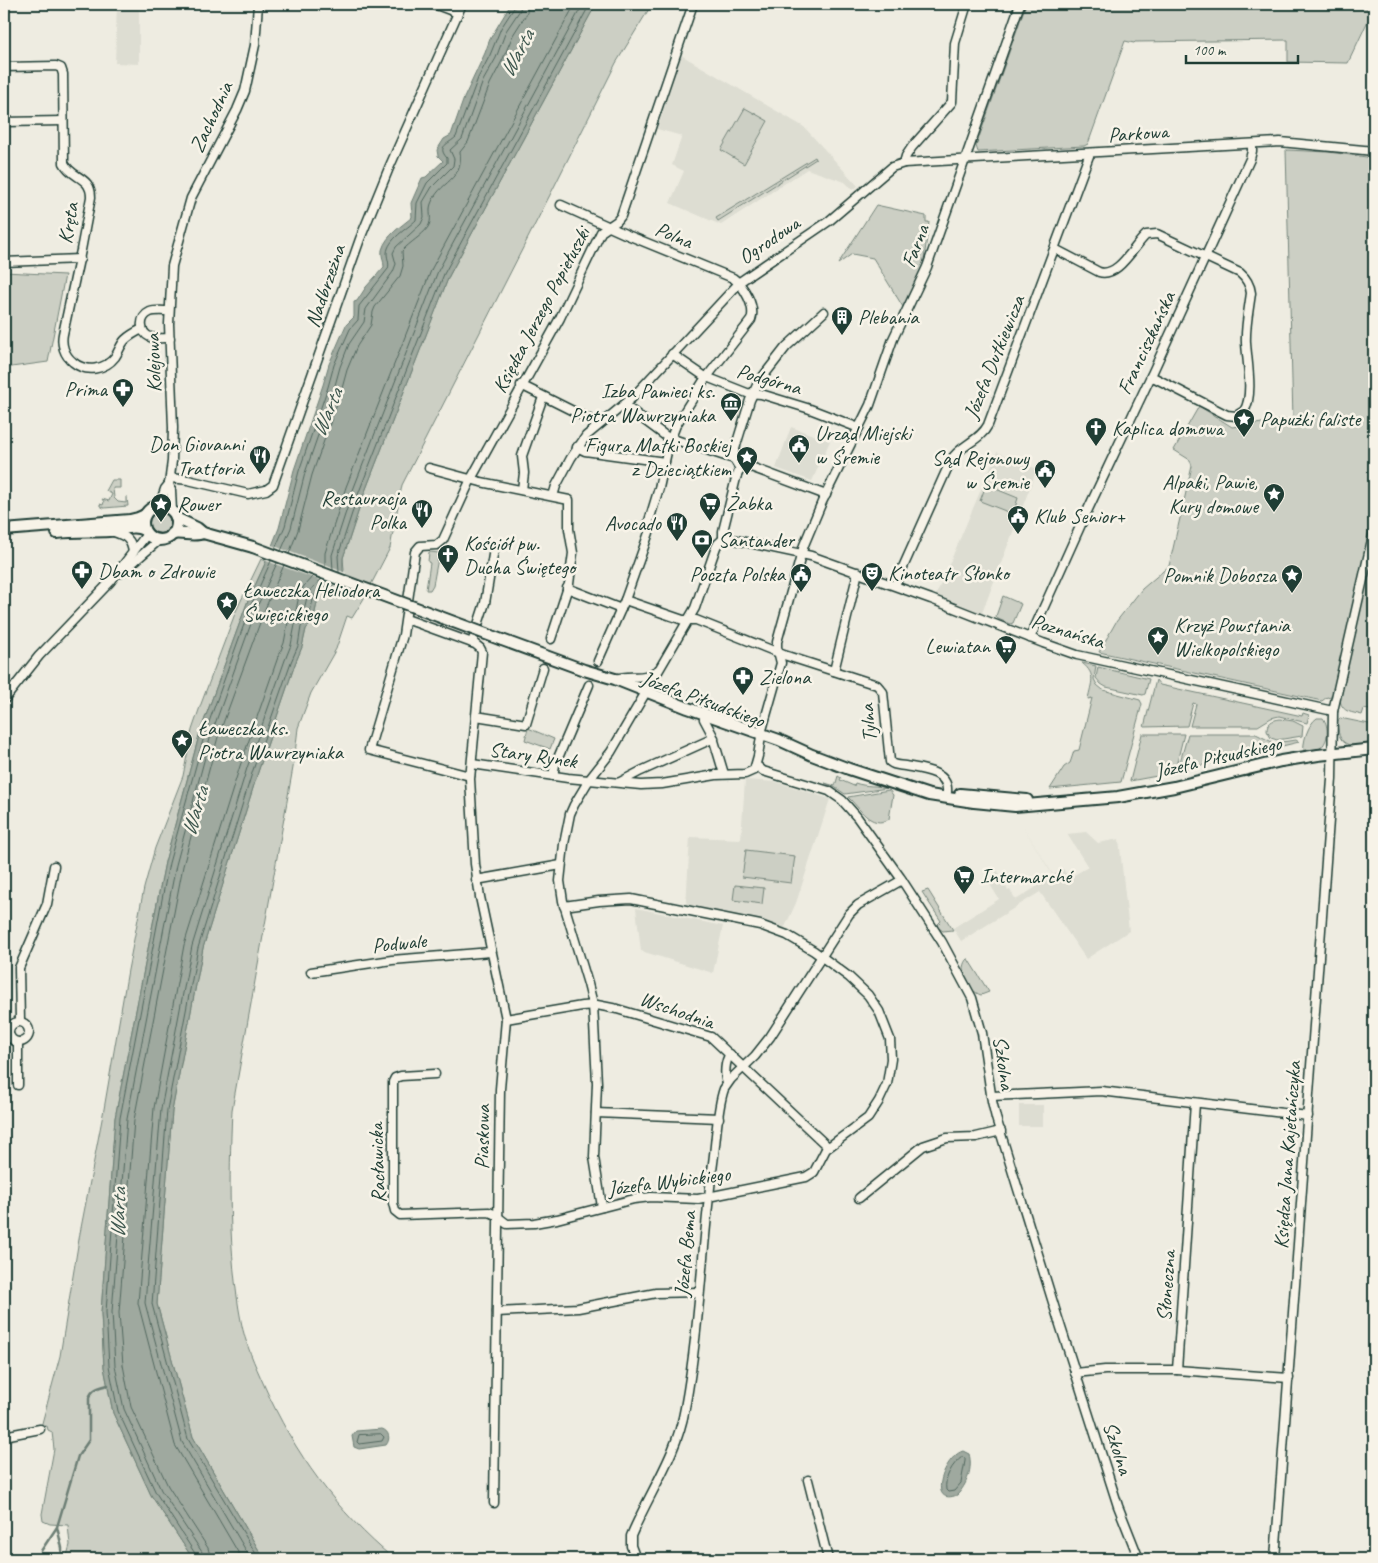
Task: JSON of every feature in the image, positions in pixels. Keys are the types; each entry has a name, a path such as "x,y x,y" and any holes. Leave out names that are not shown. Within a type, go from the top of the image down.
{"street":[{"name":"Zachodnia","path":"178,241 194,193 243,97 255,45 258,4"},
{"path":"434,4 458,12"},
{"name":"Nadbrzeżna","path":"170,481 188,480 248,494 266,490 273,485 360,239 389,168 462,4"},
{"name":"Księdza Jerzego Popiełuszki","path":"406,619 416,550 422,546 438,545 443,540 471,479 563,311 601,232 617,221 622,213 693,4"},
{"path":"904,163 912,147 952,102 954,48 967,4"},
{"name":"Farna","path":"779,653 777,642 801,554 826,495 872,400 893,339 927,267 1020,4"},
{"name":"Kręta","path":"4,67 56,66 61,68 64,163 69,170 86,181 91,192 80,259 63,334 62,343 68,357 78,366 85,368 93,369 103,366 112,359 127,338 142,329 142,320 147,314 153,311 169,311"},
{"path":"4,122 62,121"},
{"name":"Parkowa","path":"904,163 1292,142 1374,151"},
{"name":"Franciszkańska","path":"1030,638 1251,156 1252,144"},
{"name":"Józefa Dutkiewicza","path":"895,585 951,460 983,432 988,425 1090,153"},
{"name":"Ogrodowa","path":"553,496 556,486 577,447 596,426 624,405 738,283 829,220 892,167 904,163"},
{"name":"Polna","path":"561,205 733,278 738,283"},
{"path":"1055,249 1104,274 1115,270 1142,238 1150,233 1159,234 1240,274 1250,286 1246,341 1248,406 1244,412 1239,415 1227,415 1151,376"},
{"name":"Kolejowa","path":"174,515 170,481 174,436 169,311 171,272 178,241"},
{"path":"4,262 80,259"},
{"path":"598,660 625,600 651,527 650,521 671,438 685,410 707,377 752,318 751,306 738,283"},
{"path":"740,469 734,459 734,452 753,393 761,378 782,350 824,312"},
{"path":"142,329 151,337 170,338"},
{"name":"Podgórna","path":"672,354 707,377 747,393 759,393 859,428"},
{"path":"521,385 589,420 596,426"},
{"path":"522,490 524,473 522,456 543,397"},
{"path":"624,405 663,435 734,459"},
{"path":"577,447 585,450 665,462"},
{"path":"602,1207 595,1165 597,1083 593,1004 564,906 560,881 570,814 589,780 611,752 697,606 716,547 723,539 723,530 740,469 751,467 826,495"},
{"path":"429,468 569,500 572,556 568,588 551,639"},
{"name":"Kolejowa","path":"159,506 170,481"},
{"path":"4,530 130,520 138,518 148,510 164,506 183,523 198,528 203,532 197,535 172,534 160,540 110,582 39,656 4,700"},
{"path":"110,582 133,552 145,532 143,520 145,514"},
{"path":"172,534 177,524 174,515"},
{"path":"4,537 78,530 113,531 130,528 145,532 160,540"},
{"path":"113,531 124,534 128,538 133,552"},
{"path":"1333,753 1333,711 1374,531"},
{"name":"Józefa Piłsudskiego","path":"203,532 253,547 584,670 616,679 645,694 704,719 929,795 983,804 1015,806 1107,799 1150,792 1281,761 1374,749"},
{"name":"Poznańska","path":"723,539 731,539 811,556 895,585 1030,638 1082,656 1333,711"},
{"path":"472,644 485,603 494,549"},
{"path":"834,671 858,572"},
{"path":"568,588 620,609"},
{"name":"Tylna","path":"625,600 687,621 696,620 779,653 870,681 880,687 883,694 890,762 895,766 908,767 941,776 947,783 947,792"},
{"path":"470,776 369,750 399,651 406,619 478,646 482,652 477,713"},
{"path":"756,765 760,737 781,663 779,653"},
{"name":"Stary Rynek","path":"470,776 477,713 526,724 543,668"},
{"name":"Józefa Piłsudskiego","path":"584,670 601,680 688,708 760,737"},
{"path":"616,679 647,677 658,670"},
{"path":"553,776 555,765 589,684"},
{"path":"704,719 714,738 724,774"},
{"path":"620,782 714,738"},
{"name":"Księdza Jana Kajetańczyka","path":"1275,1559 1333,753"},
{"name":"Stary Rynek","path":"472,764 589,780 656,784 724,774 748,773 754,770 756,765"},
{"name":"Szkolna","path":"756,765 763,771 820,788 837,796 857,816 902,880 942,942 972,998 982,1032 991,1096 1001,1131 1075,1373 1121,1514 1140,1559"},
{"name":"Piaskowa","path":"470,776 476,880 506,1019 500,1089 494,1387 494,1502"},
{"name":"Józefa Piłsudskiego","path":"892,782 947,792 991,797 1071,802"},
{"path":"476,880 561,865"},
{"path":"20,1021 19,968 46,909 54,866"},
{"path":"727,1083 755,1056 770,1037 852,910 902,880"},
{"name":"Józefa Wybickiego","path":"498,1217 507,1224 529,1224 557,1219 640,1198 693,1199 708,1197 810,1175 814,1172 828,1147 864,1122 882,1096 889,1078 892,1052 886,1025 872,1000 849,977 787,935 740,920 631,899 564,906"},
{"name":"Podwale","path":"311,972 402,959 491,952"},
{"name":"Wschodnia","path":"506,1019 593,1004 708,1036 715,1040 828,1147"},
{"path":"20,1021 27,1025 30,1034 26,1040 18,1042 6,1032 12,1024 20,1021"},
{"path":"18,1042 18,1085"},
{"name":"Józefa Bema","path":"636,1559 630,1541 667,1464 681,1425 689,1384 708,1197 722,1092 727,1083 725,1080 727,1058 730,1054"},
{"name":"Racławicka","path":"435,1074 399,1076 393,1082 395,1211 403,1216 489,1212 498,1217"},
{"path":"991,1096 1094,1091 1308,1116"},
{"name":"Słoneczna","path":"1177,1370 1195,1103"},
{"path":"596,1113 719,1118"},
{"path":"860,1198 923,1146 947,1138 982,1136 1001,1131"},
{"path":"497,1312 578,1308 656,1293 699,1292"},
{"path":"1075,1373 1105,1370 1177,1370 1288,1378"},
{"path":"4,1436 40,1429"},
{"path":"808,1480 828,1559"}],"shaded area":[{"path":"117,4 139,4 139,64 115,63"},
{"path":"596,4 652,4 616,63 402,485 390,548 352,618 347,616 336,649 311,693 298,728 294,762 232,1110 230,1189 237,1295 243,1329 254,1362 276,1410 303,1458 354,1522 394,1559 266,1559 261,1554 193,1437 157,1304 172,1111 203,948 258,772 302,647 306,629 314,617 318,598 339,581 344,570 343,558 364,494 449,276"},
{"path":"1026,4 1374,4 1374,8 1348,63 1288,62 1288,40 1134,43 1125,41 1088,144 1084,146 978,152 976,146"},
{"path":"681,55 804,127 858,186 853,190 845,182 807,169 721,225 670,203 684,171 672,165 682,136 657,129"},
{"path":"745,108 768,121 744,164 721,150"},
{"path":"1286,150 1328,152 1374,158 1374,711 1364,709 1362,715 1348,711 1343,708 1340,701 1327,697 1322,701 1099,652 1116,622 1142,589 1169,566 1192,466 1190,460 1174,450 1199,406 1232,427 1293,419"},
{"path":"815,157 816,159 718,221 716,218"},
{"path":"876,205 926,216 926,222 929,222 923,267 903,307 873,258 852,254 838,264"},
{"path":"4,272 65,275 48,362 4,368"},
{"path":"791,427 830,441 812,481 776,468"},
{"path":"997,452 1037,469 982,613 936,595"},
{"path":"112,480 120,480 120,488 113,488 114,498 118,502 126,503 127,497 128,506 104,508 100,506 104,502 102,499 109,501 112,494 106,491"},
{"path":"986,485 1018,498 1013,514 980,501"},
{"path":"160,511 168,514 171,522 168,530 160,533 152,530 149,522 152,514"},
{"path":"429,552 439,553 433,585 430,590 426,590 430,563 428,562"},
{"path":"261,559 266,561 247,603 200,732 165,862 115,1118 101,1313 104,1367 113,1413 151,1495 193,1559 66,1559 70,1545 68,1525 50,1524 43,1521 42,1514 54,1449 52,1432 48,1430 47,1426 41,1427 60,1356 80,1233 128,970 144,888 155,848 183,776 192,730 236,611"},
{"path":"1003,596 1021,604 1013,623 1010,624 998,619 996,616"},
{"path":"1082,663 1096,666 1094,679 1103,690 1140,700 1142,704 1121,782 1050,789 1064,767 1070,763 1074,751 1079,750 1092,698 1088,699 1092,679 1090,671"},
{"path":"1098,667 1149,679 1145,694 1106,687 1096,678"},
{"path":"1156,680 1160,685 1302,716 1303,713 1309,715 1307,723 1279,716 1271,718 1258,726 1190,726 1196,704 1193,703 1187,726 1144,727"},
{"path":"1317,718 1323,718 1325,721 1327,734 1325,742 1317,750 1304,753 1306,734"},
{"path":"1340,718 1374,725 1374,745 1356,746 1342,741 1337,724"},
{"path":"1280,719 1293,721 1303,726 1302,736 1277,740 1271,738 1267,731 1268,726 1272,721"},
{"path":"528,728 554,739 550,749 525,740"},
{"path":"1142,734 1184,734 1177,762 1180,762 1188,734 1256,734 1274,743 1296,740 1299,742 1130,781"},
{"path":"838,776 841,778 840,780 854,786 855,783 888,788 845,794 825,783 835,786"},
{"path":"745,780 777,782 830,799 796,903 784,929 758,921 686,906 690,837 741,839"},
{"path":"889,790 893,795 889,819 883,822 871,820 848,797"},
{"path":"1023,826 1053,875 1063,869 1069,878 1088,867 1067,834 1086,832 1098,843 1119,839 1129,931 1086,959 1040,892 961,941 953,928 999,899 986,878 998,871 1008,891 1010,890 1016,900 1053,876"},
{"path":"746,850 795,856 791,883 742,877"},
{"path":"735,885 764,888 762,904 733,900"},
{"path":"928,890 953,930 943,931 937,927 941,921 922,892"},
{"path":"636,908 723,926 713,973 641,951"},
{"path":"968,958 989,992 981,995 976,993 968,984 963,973 963,967"},
{"path":"1019,1105 1043,1105 1043,1126 1019,1126"}],"water":[{"name":"Warta","path":"511,4 596,4 449,276 364,494 343,558 343,576 318,598 314,617 306,629 302,647 258,772 203,948 172,1111 157,1304 193,1437 261,1554 266,1559 193,1559 151,1495 113,1413 104,1367 101,1313 115,1118 165,862 200,732 247,603 279,528 294,470 329,364 346,325 354,317 354,302 357,301 366,287 384,267 382,250 387,240 412,217 411,203 422,178 426,177 443,161 438,156 437,150 444,139 451,135 464,98 490,39"},
{"path":"382,1429 388,1436 386,1445 359,1449 354,1447 352,1436 356,1431"},
{"path":"963,1451 969,1454 970,1459 968,1476 964,1486 957,1495 948,1497 942,1494 940,1488 941,1480 949,1462"}],"pier":[{"path":"269,544 346,573 346,577 336,586 264,560"}],"waterway":[{"path":"41,1551 57,1527 78,1456 89,1440 89,1398 96,1389 108,1385"},
{"path":"57,1527 62,1548 62,1559"}],"place":[{"name":"Plebania","path":"842,336"},
{"name":"Prima","path":"123,408"},
{"name":"Izba Pamieci ks. Piotra Wawrzyniaka","path":"731,422"},
{"name":"Papużki faliste","path":"1244,438"},
{"name":"Kaplica domowa","path":"1096,447"},
{"name":"Urząd Miejski w Śremie","path":"799,464"},
{"name":"Don Giovanni Trattoria","path":"260,475"},
{"name":"Figura Matki Boskiej z Dzieciątkiem","path":"747,476"},
{"name":"Sąd Rejonowy w Śremie","path":"1045,489"},
{"name":"Alpaki, Pawie, Kury domowe","path":"1274,513"},
{"name":"Żabka","path":"710,522"},
{"name":"Rower","path":"161,523"},
{"name":"Restauracja Polka","path":"422,529"},
{"name":"Klub Senior+","path":"1018,535"},
{"name":"Avocado","path":"677,542"},
{"name":"Santander","path":"702,559"},
{"name":"Kościół pw. Ducha Świętego","path":"448,574"},
{"name":"Dbam o Zdrowie","path":"82,590"},
{"name":"Kinoteatr Słonko","path":"872,592"},
{"name":"Poczta Polska","path":"801,593"},
{"name":"Pomnik Dobosza","path":"1292,594"},
{"name":"Ławeczka Heliodora Święcickiego","path":"227,621"},
{"name":"Krzyż Powstania Wielkopolskiego","path":"1158,656"},
{"name":"Lewiatan","path":"1006,665"},
{"name":"Zielona","path":"743,696"},
{"name":"Ławeczka ks. Piotra Wawrzyniaka","path":"182,759"},
{"name":"Intermarché","path":"964,895"}]}
